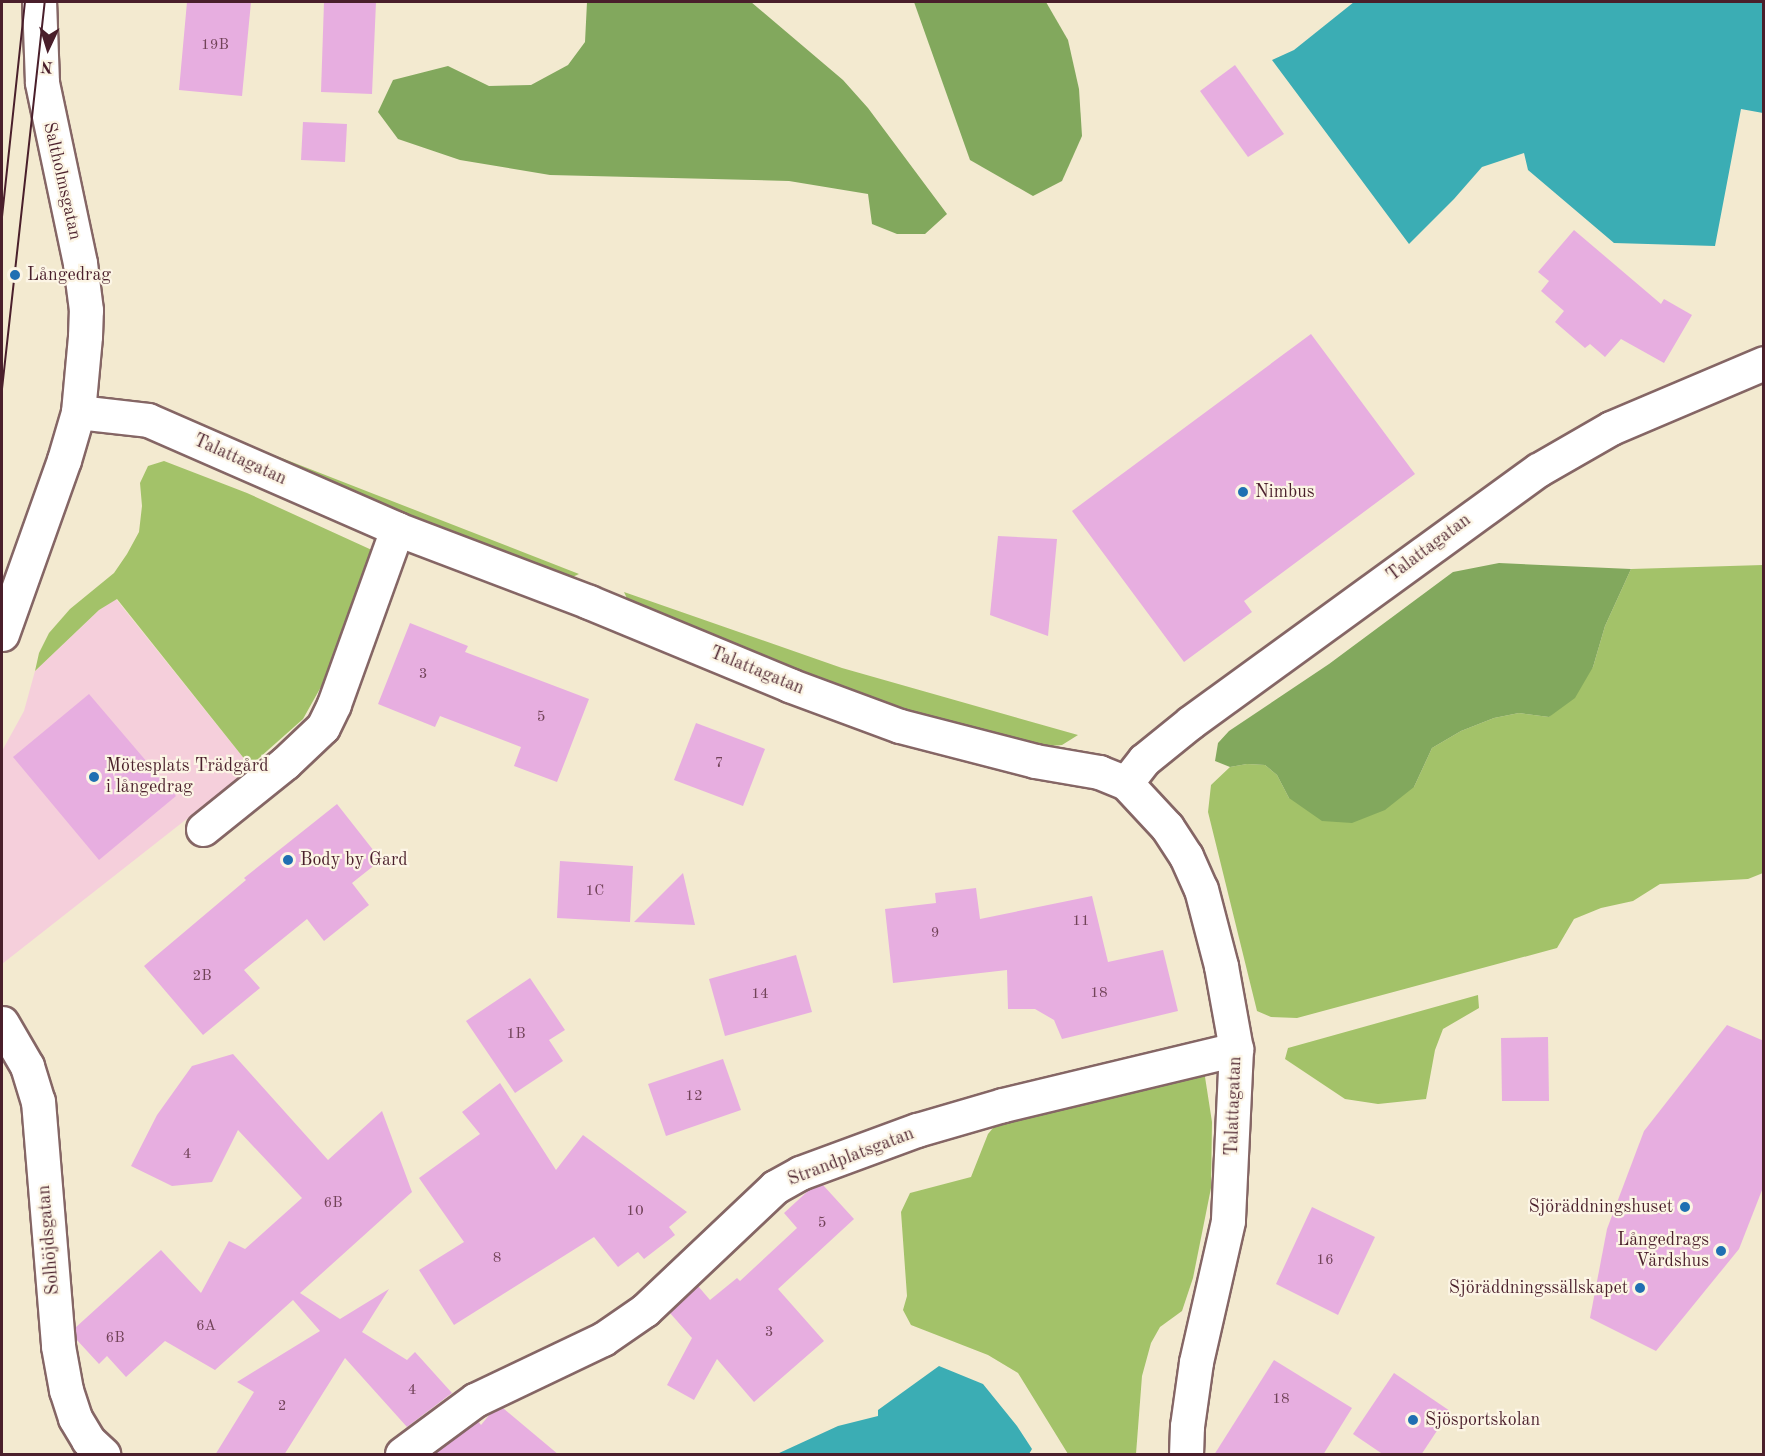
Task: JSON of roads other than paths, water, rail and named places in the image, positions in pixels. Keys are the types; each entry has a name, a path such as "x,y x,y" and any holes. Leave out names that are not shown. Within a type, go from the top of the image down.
{"street":[{"name":"Saltholmsgatan","path":"2,634 48,508 78,412 86,310 80,263 45,104 38,35 39,2"},
{"name":"Talattagatan","path":"1126,783 1144,760 1191,722 1538,470 1611,428 1764,363"},
{"name":"Talattagatan","path":"78,412 148,420 397,529 590,602 789,685 900,726 1035,761 1099,772 1126,783 1167,827 1186,856 1201,889 1221,966 1236,1049 1228,1221 1196,1362 1187,1426 1186,1455"},
{"path":"203,829 285,763 323,727 334,704 397,529"},
{"name":"Solhöjdsgatan","path":"2,1023 27,1066 38,1101 58,1346 66,1390 75,1418 88,1440 103,1455"},
{"name":"Strandplatsgatan","path":"402,1455 475,1400 612,1334 645,1310 775,1187 800,1173 917,1130 1003,1105 1236,1049"}],"water":[{"path":"1354,2 1763,2 1763,113 1741,109 1715,246 1614,243 1528,170 1524,153 1482,167 1409,244 1272,60 1294,50"},
{"path":"939,1366 983,1384 1017,1426 1032,1449 1029,1454 777,1454 838,1426 878,1416 878,1410"}],"tram line":[{"path":"2,217 25,2"},
{"path":"2,389 45,2"}],"place":[{"name":"Långedrag","path":"15,275"},
{"name":"Nimbus","path":"1243,492"},
{"name":"Mötesplats Trädgård i långedrag","path":"94,777"},
{"name":"Body by Gard","path":"288,860"},
{"name":"Sjöräddningshuset","path":"1685,1207"},
{"name":"Långedrags Värdshus","path":"1721,1251"},
{"name":"Sjöräddningssällskapet","path":"1640,1288"},
{"name":"Sjösportskolan","path":"1413,1420"}]}
